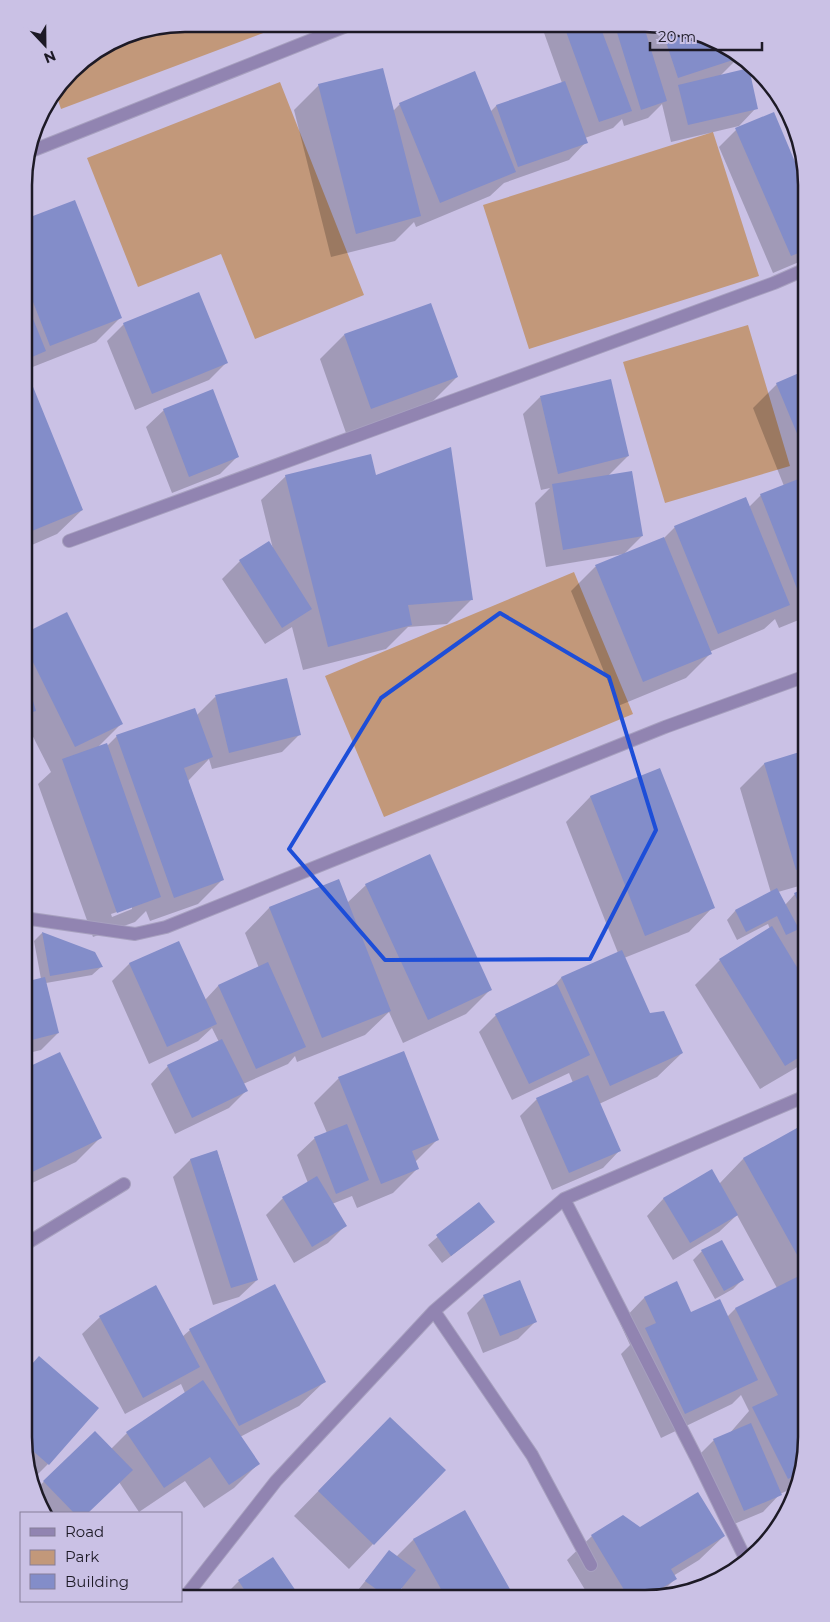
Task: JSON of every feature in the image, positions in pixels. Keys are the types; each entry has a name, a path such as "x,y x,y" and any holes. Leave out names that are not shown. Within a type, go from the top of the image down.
{"street":[{"path":"37,149 330,33"},
{"path":"68,541 774,283 798,273"},
{"path":"32,919 135,934 166,926 665,727 798,679"},
{"path":"190,1590 276,1481 434,1311 564,1199 797,1100"},
{"path":"32,1239 124,1184"},
{"path":"564,1199 697,1458 743,1554"},
{"path":"434,1311 532,1455 591,1565"}],"highlighted area":[{"path":"500,613 609,677 656,830 590,959 385,960 289,849 381,698"}],"green space":[{"path":"175,33 264,33 61,109 58,101 70,85 85,70 109,53 127,44 156,35"},
{"path":"280,82 364,295 255,339 221,254 138,287 87,158"},
{"path":"713,132 759,276 529,349 483,205"},
{"path":"748,325 790,466 665,503 623,362"},
{"path":"574,572 633,714 384,817 325,676"}],"building":[{"path":"566,32 602,32 632,111 599,122"},
{"path":"617,32 646,32 667,101 641,110"},
{"path":"663,34 694,41 712,48 733,60 678,78"},
{"path":"383,68 421,216 356,234 318,84"},
{"path":"744,69 751,76 758,109 688,125 678,85"},
{"path":"475,71 516,172 440,203 399,103"},
{"path":"565,81 588,143 518,167 496,105"},
{"path":"774,112 796,164 798,186 798,253 791,256 735,128"},
{"path":"75,200 122,318 50,346 32,299 32,216"},
{"path":"199,292 228,363 152,394 123,323"},
{"path":"431,303 458,377 371,409 344,334"},
{"path":"32,316 46,351 32,357"},
{"path":"798,374 798,435 776,383"},
{"path":"611,379 629,456 558,474 540,396"},
{"path":"32,384 83,510 32,531"},
{"path":"213,389 239,457 189,477 163,409"},
{"path":"451,447 473,600 408,605 412,625 328,647 285,475 371,454 376,475"},
{"path":"632,471 643,536 563,550 552,484"},
{"path":"798,479 798,590 760,494"},
{"path":"746,497 790,605 718,634 674,526"},
{"path":"664,537 712,654 643,682 595,565"},
{"path":"269,541 312,609 282,628 239,560"},
{"path":"67,612 123,724 75,747 32,660 32,630"},
{"path":"287,678 301,735 229,753 215,695"},
{"path":"32,698 36,711 32,712"},
{"path":"195,708 213,757 184,768 224,880 174,898 116,735"},
{"path":"107,743 161,897 117,913 62,759"},
{"path":"798,753 797,870 796,870 764,763"},
{"path":"660,768 715,908 645,936 590,796"},
{"path":"430,854 492,990 428,1020 365,884"},
{"path":"339,879 391,1011 322,1038 269,907"},
{"path":"777,888 797,926 797,930 786,935 777,916 746,932 735,910"},
{"path":"772,926 797,968 797,1058 785,1066 719,959"},
{"path":"42,932 95,952 103,967 50,976"},
{"path":"179,941 217,1024 167,1047 129,963"},
{"path":"622,950 650,1013 664,1011 683,1053 610,1086 561,977"},
{"path":"268,962 306,1047 256,1069 218,985"},
{"path":"45,977 59,1033 32,1040 32,980"},
{"path":"557,984 590,1055 529,1084 495,1014"},
{"path":"222,1039 248,1091 192,1118 167,1065"},
{"path":"404,1051 439,1140 412,1151 419,1169 381,1184 338,1077"},
{"path":"60,1052 102,1138 32,1172 32,1065"},
{"path":"588,1075 621,1151 569,1173 536,1098"},
{"path":"347,1124 369,1180 336,1194 314,1137"},
{"path":"797,1128 797,1255 743,1158"},
{"path":"217,1150 258,1280 231,1288 190,1159"},
{"path":"712,1169 738,1215 690,1243 663,1198"},
{"path":"317,1176 347,1226 312,1247 282,1197"},
{"path":"479,1202 495,1222 451,1256 436,1235"},
{"path":"722,1240 744,1280 724,1291 701,1250"},
{"path":"797,1277 797,1447 795,1466 792,1477 788,1479 752,1407 778,1395 735,1308"},
{"path":"520,1280 537,1322 500,1336 483,1295"},
{"path":"677,1281 691,1312 720,1299 758,1380 685,1414 645,1328 656,1323 644,1297"},
{"path":"275,1284 326,1382 239,1426 189,1329"},
{"path":"156,1285 200,1367 143,1398 99,1316"},
{"path":"39,1356 99,1408 49,1465 34,1451 32,1364"},
{"path":"203,1380 260,1464 229,1485 210,1457 164,1488 126,1432"},
{"path":"390,1417 446,1470 374,1545 318,1491"},
{"path":"751,1423 782,1495 744,1511 713,1439"},
{"path":"95,1431 133,1470 89,1512 73,1512 43,1481"},
{"path":"698,1492 725,1536 671,1569 677,1579 661,1588 624,1590 591,1535 623,1515 640,1527"},
{"path":"465,1510 510,1590 442,1590 413,1539"},
{"path":"389,1550 416,1570 400,1590 377,1590 365,1581"},
{"path":"273,1557 295,1590 244,1590 238,1580"}]}
